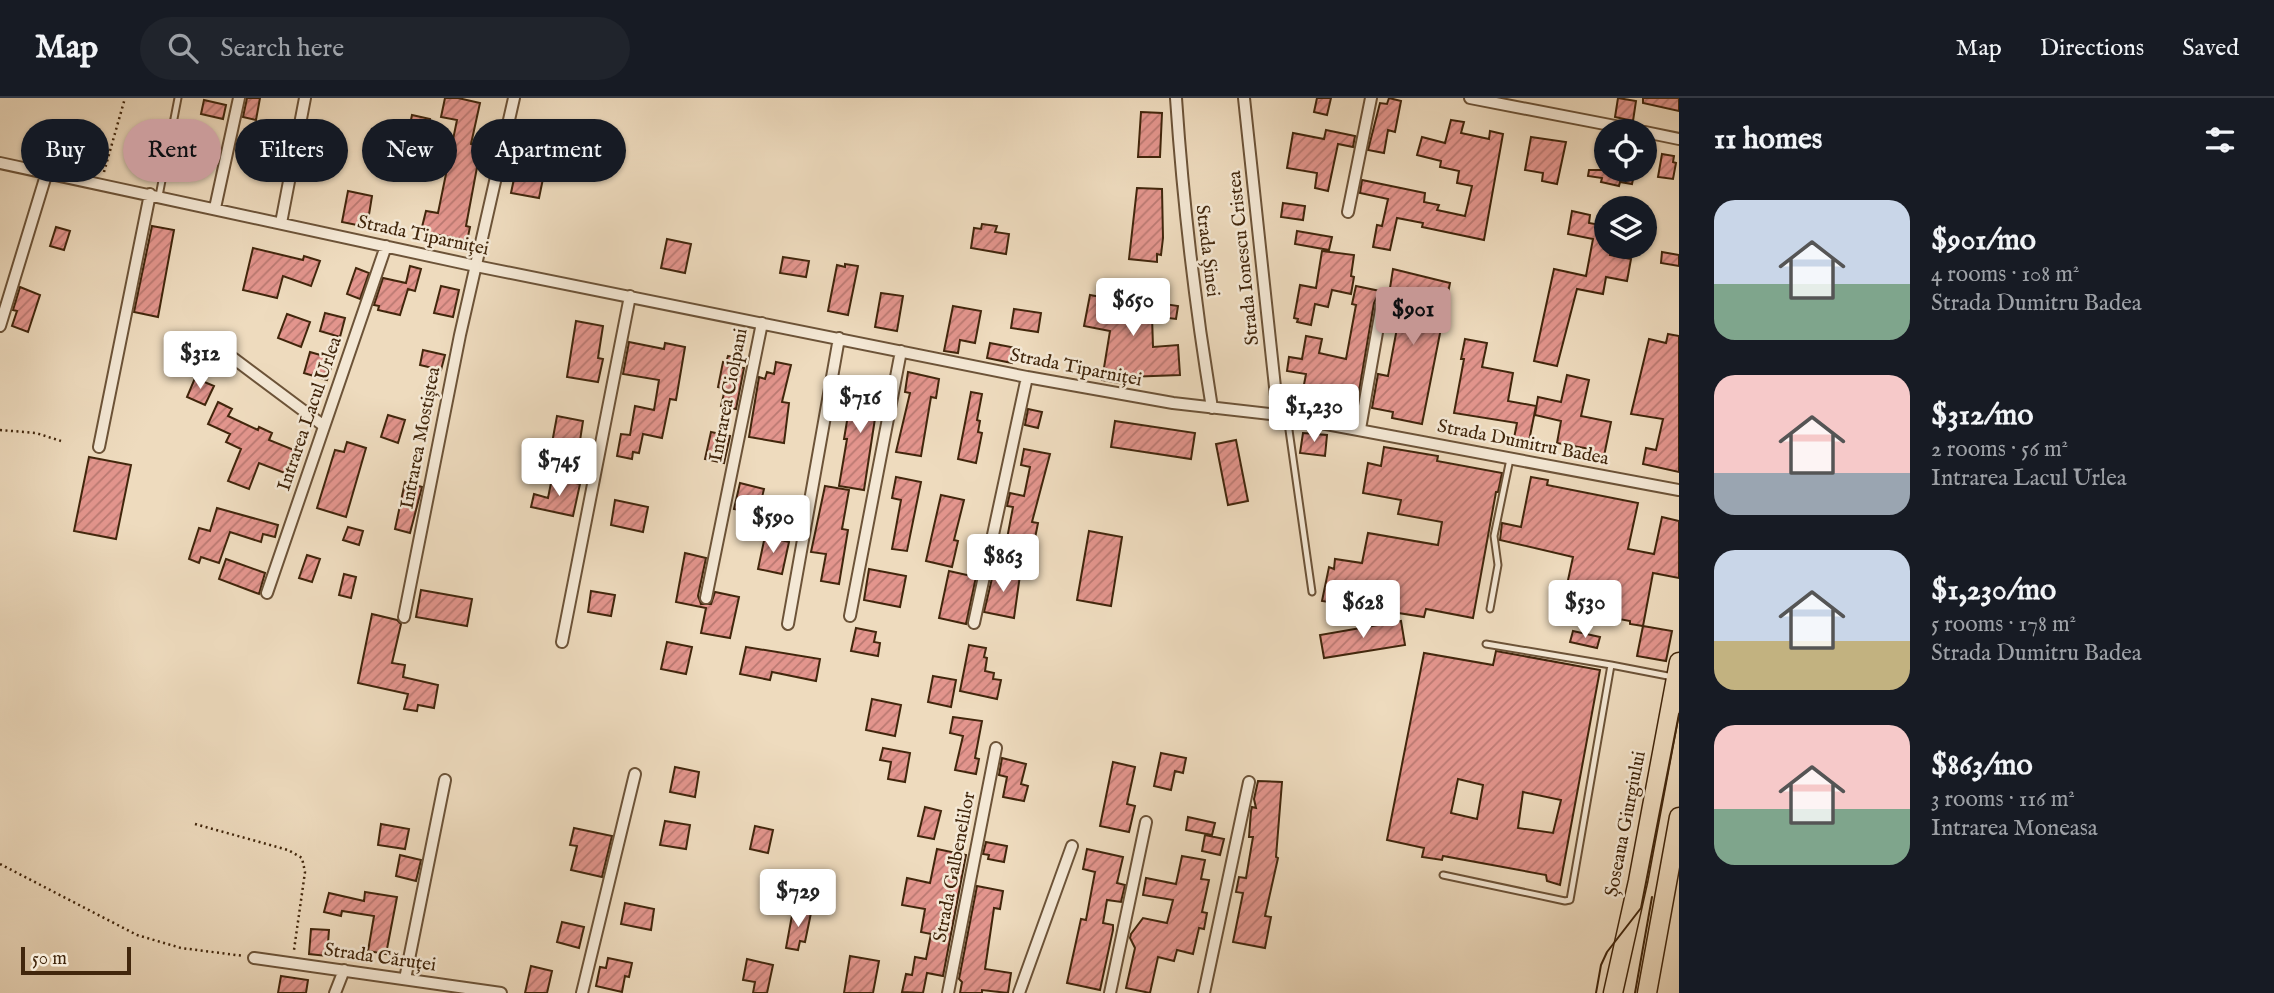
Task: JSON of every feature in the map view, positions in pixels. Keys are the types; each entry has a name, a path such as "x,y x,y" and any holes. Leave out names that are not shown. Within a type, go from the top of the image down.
{"main road":[{"name":"Șoseaua Giurgiului","path":"1613,993 1638,881 1678,670"},
{"path":"1647,993 1679,817"},
{"path":"1638,881 1666,886"}],"street":[{"path":"215,208 239,98"},
{"path":"281,222 304,98"},
{"name":"Intrarea Mostiștea","path":"404,617 460,335 514,98"},
{"name":"Strada Șinei","path":"1176,98 1181,183 1212,408"},
{"name":"Strada Ionescu Cristea","path":"1244,98 1282,416"},
{"path":"1348,212 1371,98"},
{"path":"1469,98 1594,122"},
{"path":"1657,135 1679,139"},
{"name":"Strada Tiparniței","path":"0,163 21,167"},
{"path":"0,326 44,182"},
{"name":"Strada Tiparniței","path":"93,182 476,266 1027,377 1111,393 1245,411"},
{"path":"99,447 154,195"},
{"name":"Intrarea Lacul Urlea","path":"267,593 386,246"},
{"path":"562,642 630,296"},
{"path":"1360,429 1382,304"},
{"name":"Intrarea Ciolpani","path":"706,598 762,323"},
{"path":"788,624 839,338"},
{"path":"217,346 324,426"},
{"path":"850,616 901,351"},
{"path":"974,623 1027,377"},
{"name":"Strada Dumitru Badea","path":"1245,411 1360,429 1679,490"},
{"name":"Strada Galbenelilor","path":"948,993 996,748"},
{"path":"582,993 635,774"},
{"path":"405,979 445,780"},
{"path":"1203,993 1250,782"},
{"path":"1110,993 1146,822"},
{"path":"1019,993 1072,846"},
{"name":"Strada Căruței","path":"254,958 501,993"},
{"path":"335,993 344,970"}],"lane":[{"path":"154,195 178,98"},
{"path":"1282,416 1312,592"},
{"path":"1490,609 1498,565 1494,536 1510,459"},
{"path":"1486,643 1611,666 1678,670"},
{"path":"1443,875 1570,900 1611,666"}],"path":[{"path":"102,184 125,98"},
{"path":"0,430 36,433 61,441"},
{"path":"195,824 288,850 302,858 305,872 292,964"},
{"path":"0,864 137,935 181,947 254,958"}],"building":[{"path":"247,98 260,98 256,119 243,117"},
{"path":"445,98 480,103 476,119 471,119 471,182 474,182 466,226 470,227 467,241 421,231 426,211 438,213 444,182 457,182 457,119 441,117"},
{"path":"1317,98 1331,98 1327,115 1314,112"},
{"path":"1389,98 1401,101 1395,132 1388,130 1384,153 1368,150 1380,103 1387,104"},
{"path":"1618,98 1636,101 1633,119 1615,117"},
{"path":"1643,98 1679,98 1679,111 1643,103"},
{"path":"204,100 226,105 223,119 201,114"},
{"path":"1141,112 1162,113 1160,157 1138,157"},
{"path":"412,115 430,119 411,119"},
{"path":"1451,120 1464,122 1461,133 1489,139 1490,131 1503,134 1484,240 1422,227 1423,223 1397,218 1390,250 1373,247 1377,225 1382,226 1388,199 1360,193 1362,180 1425,193 1424,202 1439,205 1437,210 1465,216 1472,186 1457,183 1459,171 1440,167 1441,161 1417,155 1422,137 1445,143"},
{"path":"1326,130 1355,136 1353,147 1338,144 1328,191 1315,188 1317,173 1287,168 1293,133 1324,139"},
{"path":"1531,137 1566,142 1557,184 1542,181 1543,173 1525,170"},
{"path":"1662,154 1674,156 1673,162 1676,163 1673,179 1658,177"},
{"path":"1589,170 1594,170 1594,177 1588,176"},
{"path":"513,182 542,182 539,198 511,193"},
{"path":"1601,182 1620,182 1619,186"},
{"path":"1137,188 1162,189 1163,238 1161,255 1157,254 1157,262 1129,259"},
{"path":"348,191 372,196 367,227 342,222"},
{"path":"1283,203 1305,206 1303,220 1281,217"},
{"path":"1572,211 1590,215 1589,223 1594,224 1594,259 1631,259 1627,281 1606,277 1603,294 1577,289 1557,366 1534,361 1554,269 1586,276 1593,239 1568,234"},
{"path":"982,224 997,226 995,232 1009,234 1006,254 971,248 974,228 981,229"},
{"path":"152,226 174,230 158,317 134,312"},
{"path":"56,227 70,231 64,250 50,246"},
{"path":"1297,231 1332,237 1329,250 1295,244"},
{"path":"667,239 691,244 685,273 661,268"},
{"path":"253,248 303,260 304,256 320,261 311,286 283,276 277,298 243,290"},
{"path":"1322,251 1354,255 1351,294 1332,290 1328,307 1315,304 1311,325 1297,322 1298,319 1294,318 1300,285 1316,288"},
{"path":"1662,252 1679,255 1679,266 1661,263"},
{"path":"783,257 809,261 806,277 780,273"},
{"path":"845,264 858,266 848,315 828,311 837,265 845,267"},
{"path":"410,266 421,269 415,291 408,289 400,315 378,310 379,306 374,305 383,278 406,283"},
{"path":"356,268 369,273 360,299 347,294"},
{"path":"1393,269 1450,283 1422,424 1392,418 1393,412 1372,408 1378,374 1388,376 1404,291 1390,288"},
{"path":"441,286 459,290 453,317 434,313"},
{"path":"1356,286 1380,291 1374,303 1357,403 1302,395 1306,374 1287,371 1289,357 1302,359 1306,336 1322,339 1319,353 1346,359 1356,305 1352,304"},
{"path":"20,287 40,295 28,332 12,326 17,311 13,310"},
{"path":"881,293 903,296 897,331 875,327"},
{"path":"1090,295 1178,306 1176,319 1152,316 1153,347 1178,345 1180,375 1126,377 1125,384 1102,380 1110,331 1084,326"},
{"path":"953,306 981,311 975,343 960,340 958,353 944,351"},
{"path":"1014,309 1041,313 1038,332 1011,328"},
{"path":"325,313 345,318 340,337 320,331"},
{"path":"287,314 310,322 301,347 278,338"},
{"path":"576,321 603,326 598,358 603,359 598,382 567,377"},
{"path":"1668,334 1679,336 1679,472 1643,464 1646,448 1656,450 1663,419 1631,414 1649,339 1666,343"},
{"path":"1465,339 1487,343 1482,367 1513,373 1508,401 1536,406 1528,446 1513,443 1517,423 1454,413"},
{"path":"629,342 664,349 665,343 685,347 676,400 670,399 662,438 643,434 639,453 633,452 632,459 617,456 621,434 630,435 635,406 654,410 659,380 623,374"},
{"path":"990,343 1016,348 1012,363 987,358"},
{"path":"423,350 445,355 441,370 420,365"},
{"path":"310,352 334,359 327,380 304,373"},
{"path":"728,356 740,358 738,367 744,368 736,409 721,406 725,389 718,387 723,362 726,363"},
{"path":"776,362 791,365 782,402 789,403 784,443 749,437 759,377 765,379 767,372 774,374"},
{"path":"908,372 939,379 936,398 931,397 921,456 896,452 910,393 905,392"},
{"path":"1567,375 1589,380 1581,416 1611,422 1604,456 1589,453 1590,449 1557,443 1561,421 1535,415 1538,397 1561,402"},
{"path":"195,378 214,386 205,405 187,397"},
{"path":"857,383 886,389 881,413 876,412 864,490 839,486 848,415"},
{"path":"971,392 982,394 977,420 980,421 978,432 982,433 976,463 958,459"},
{"path":"218,402 232,409 228,416 258,430 259,427 272,433 269,440 299,452 290,475 259,463 249,489 228,481 241,449 226,442 230,434 208,424"},
{"path":"1028,409 1042,412 1038,428 1025,425"},
{"path":"388,415 405,420 398,443 381,437"},
{"path":"557,416 583,421 579,447 552,443"},
{"path":"1115,421 1195,433 1191,459 1111,447"},
{"path":"711,432 730,436 724,463 705,459"},
{"path":"1303,433 1327,435 1325,456 1300,453"},
{"path":"1236,440 1248,501 1228,505 1216,444"},
{"path":"347,442 366,448 346,517 317,508 335,450 344,452"},
{"path":"1384,447 1438,456 1437,461 1502,473 1496,492 1473,618 1426,609 1424,617 1322,601 1329,567 1334,569 1335,559 1362,563 1368,533 1438,545 1442,522 1398,514 1401,500 1363,493 1368,463 1381,466"},
{"path":"1024,449 1050,454 1032,522 1038,523 1033,548 1006,544 1013,507 1007,506 1010,493 1024,496 1030,467 1021,465"},
{"path":"89,457 131,465 116,539 74,531"},
{"path":"896,477 921,482 907,551 892,549 901,500 892,498"},
{"path":"1531,477 1548,480 1547,485 1638,503 1628,549 1654,554 1662,517 1679,521 1679,578 1653,573 1643,626 1562,608 1573,557 1500,540 1502,523 1521,527"},
{"path":"552,478 580,484 573,516 531,507 534,494 548,498"},
{"path":"405,482 422,487 410,533 395,529"},
{"path":"740,483 764,489 758,514 734,509"},
{"path":"825,486 849,490 842,529 848,530 839,584 821,581 826,554 811,552"},
{"path":"941,495 964,500 954,540 958,541 952,567 926,561"},
{"path":"615,500 648,507 643,532 611,525"},
{"path":"217,508 278,525 275,537 263,534 261,542 230,532 219,563 201,557 199,563 189,559 199,528 210,531"},
{"path":"348,527 363,531 359,545 343,540"},
{"path":"1089,531 1122,537 1111,606 1077,600"},
{"path":"765,536 789,542 782,574 758,569"},
{"path":"685,553 706,558 698,596 701,604 711,604 715,592 739,597 730,638 701,633 706,608 676,602"},
{"path":"307,555 320,559 312,582 299,578"},
{"path":"226,559 265,573 259,594 219,579"},
{"path":"869,569 906,576 900,607 864,600"},
{"path":"994,570 1020,575 1014,618 984,612"},
{"path":"949,571 976,577 966,624 939,618"},
{"path":"344,574 356,577 351,598 339,595"},
{"path":"421,590 472,599 467,626 416,617"},
{"path":"591,591 615,595 611,616 588,612"},
{"path":"372,614 397,620 401,624 392,663 405,665 403,677 438,685 434,708 418,705 417,711 404,709 408,694 358,683"},
{"path":"1401,621 1405,645 1324,658 1320,635"},
{"path":"1643,626 1672,631 1666,661 1637,656"},
{"path":"856,628 876,632 874,642 880,643 878,656 851,651"},
{"path":"1573,631 1600,637 1597,648 1570,642"},
{"path":"667,642 692,647 686,674 661,669"},
{"path":"969,645 986,648 985,671 994,673 993,679 1001,680 997,699 960,691"},
{"path":"746,647 820,659 816,681 772,672 770,680 740,674"},
{"path":"1496,651 1600,670 1560,885 1547,881 1546,875 1443,856 1442,860 1422,857 1424,848 1387,840 1424,653 1493,665","holes":["1458,779 1483,785 1477,819 1451,813","1523,792 1561,800 1553,833 1518,828"]},
{"path":"933,676 956,680 951,707 928,702"},
{"path":"872,699 901,705 895,736 866,730"},
{"path":"953,717 982,721 975,758 979,759 976,774 955,770 963,736 950,733"},
{"path":"883,748 910,753 905,782 888,779 891,762 880,760"},
{"path":"1161,753 1186,758 1183,773 1175,771 1171,790 1154,786"},
{"path":"1002,758 1026,764 1021,784 1028,786 1024,801 1003,797 1007,777 999,775"},
{"path":"1113,762 1135,767 1127,804 1135,806 1129,832 1100,826"},
{"path":"675,767 699,772 695,797 670,792"},
{"path":"1258,781 1282,782 1278,858 1265,916 1271,917 1265,948 1233,942 1243,893 1236,892 1239,877 1246,878 1253,837 1249,837 1251,811 1252,807 1256,808 1254,799"},
{"path":"925,807 941,811 934,839 918,836"},
{"path":"1188,817 1215,823 1212,835 1186,830"},
{"path":"665,821 690,825 686,849 660,845"},
{"path":"381,824 409,829 405,849 378,845"},
{"path":"755,826 773,830 768,853 750,849"},
{"path":"574,828 612,836 602,877 571,870 577,846 570,845"},
{"path":"1205,835 1224,839 1220,855 1202,851"},
{"path":"986,842 1007,846 1004,862 988,859 989,855 983,854"},
{"path":"937,849 966,855 943,976 927,973 923,993 902,992 906,974 912,975 915,957 926,959 931,934 921,932 925,909 902,905 907,878 930,883"},
{"path":"1087,849 1123,857 1117,883 1125,885 1121,902 1107,900 1103,923 1113,925 1113,930 1100,990 1067,983 1081,919 1086,920 1095,872 1083,869"},
{"path":"400,855 421,860 416,881 396,876"},
{"path":"1182,856 1205,860 1201,879 1209,880 1202,912 1207,913 1204,929 1199,928 1193,954 1177,950 1174,961 1158,957 1150,993 1126,988 1135,948 1131,934 1143,918 1167,923 1173,900 1143,895 1146,878 1176,884"},
{"path":"977,886 1003,891 1000,909 994,908 985,969 1011,973 1008,993 982,990 982,993 960,993 962,982 959,979"},
{"path":"365,892 397,897 386,954 368,951 374,916 342,911 341,916 324,912 329,893 364,901"},
{"path":"625,903 654,909 651,930 621,924"},
{"path":"793,910 811,913 805,942 800,941 798,950 786,948"},
{"path":"562,922 584,927 579,948 557,942"},
{"path":"311,929 329,930 327,956 309,954"},
{"path":"850,956 879,961 873,993 844,993"},
{"path":"608,958 632,963 629,977 625,976 622,992 596,986 600,967 606,968"},
{"path":"747,959 773,965 767,993 753,993 755,982 743,980"},
{"path":"531,966 552,971 547,993 525,993"},
{"path":"281,976 308,980 306,993 278,993"}],"tram line":[{"path":"1596,993 1601,965 1607,952 1641,908 1679,714"},
{"path":"1635,993 1652,897"}]}
